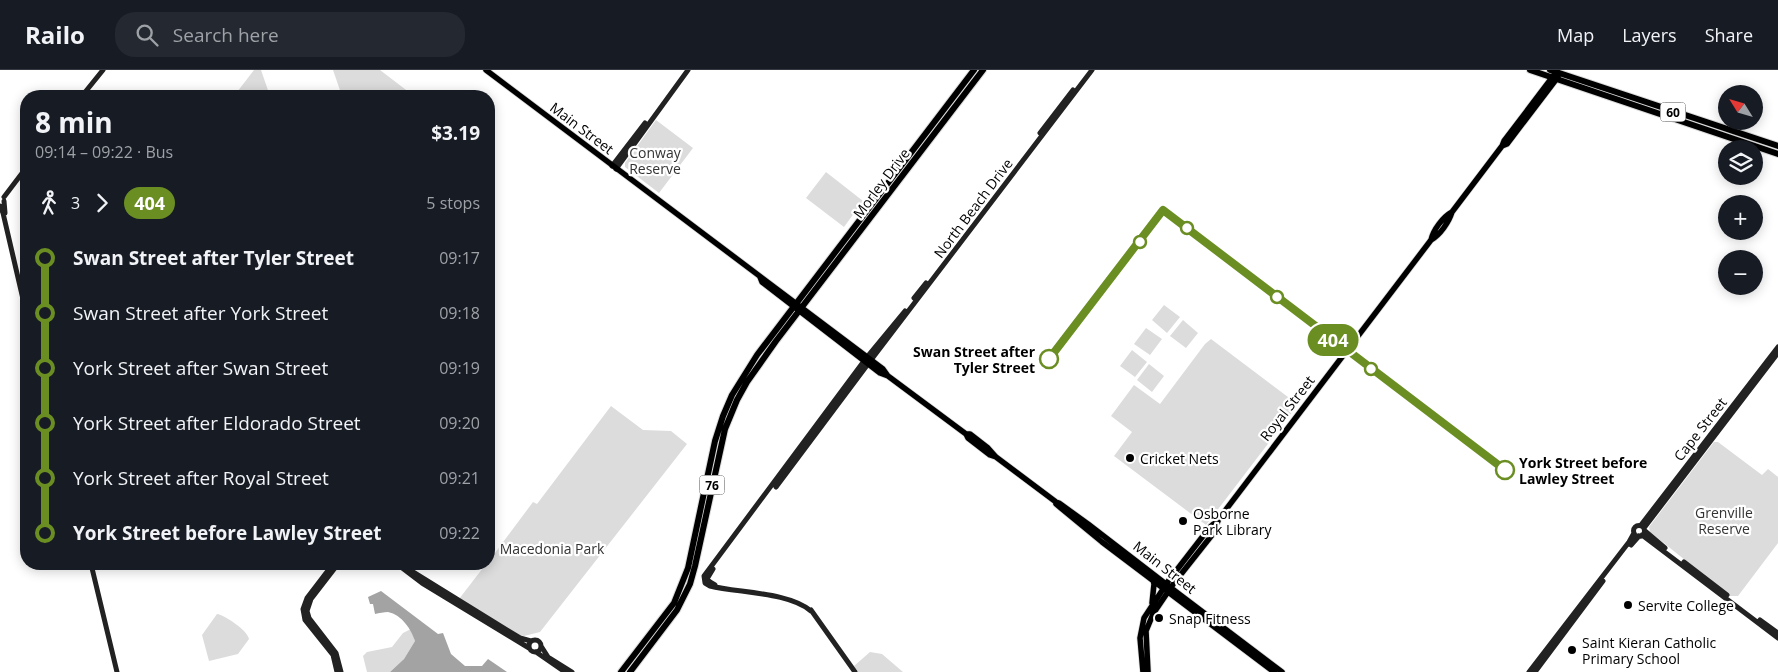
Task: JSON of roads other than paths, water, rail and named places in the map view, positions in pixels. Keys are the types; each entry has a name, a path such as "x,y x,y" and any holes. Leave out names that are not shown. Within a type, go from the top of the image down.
{"highway":[{"name":"Morley Drive","path":"798,307 974,70"},
{"name":"Morley Drive","path":"798,307 982,70"},
{"name":"60","path":"1530,70 1557,73 1778,146"},
{"name":"60","path":"1557,73 1778,154"},
{"name":"76","path":"621,672 661,621 678,595 688,568 715,441 725,410 750,366 798,307"},
{"name":"76","path":"630,672 677,610 690,584 725,429 737,400 798,307"}],"main road":[{"name":"Main Street","path":"486,70 760,277 762,282 883,369 888,376 966,434 968,438 1056,502 1068,516 1104,539 1274,672"},
{"name":"Royal Street","path":"1167,588 1210,527 1218,520 1447,215 1452,212 1502,146 1507,144 1557,73"},
{"name":"Main Street","path":"1119,551 1153,580 1167,588 1282,672"},
{"path":"1152,605 1153,580"},
{"path":"1143,672 1141,631 1144,618 1152,605 1167,588"},
{"path":"1148,672 1147,628 1152,614 1167,588"}],"street":[{"path":"87,90 103,70"},
{"path":"614,167 675,84 683,70"},
{"path":"614,167 688,70"},
{"name":"North Beach Drive","path":"849,664 811,611 803,604 786,599 710,586 703,579 1088,70"},
{"name":"North Beach Drive","path":"868,360 1092,70"},
{"path":"20,175 1,199 20,286"},
{"path":"1,199 20,274"},
{"name":"Cape Street","path":"1529,672 1629,542 1641,531 1778,347"},
{"name":"Cape Street","path":"1534,672 1778,353"},
{"path":"1641,531 1778,633"},
{"path":"1641,531 1778,638"},
{"path":"90,570 116,672"},
{"path":"329,570 307,598 303,609 305,620 332,655 339,672"},
{"path":"333,570 311,599 307,612 309,618 336,653 339,672"},
{"path":"404,570 532,651 572,672"},
{"path":"410,570 520,638 531,641 537,640 540,642 547,658 565,672"},
{"path":"529,648 531,641"},
{"path":"536,652 540,650 541,646"},
{"path":"849,664 851,672"},
{"path":"849,664 855,672"}],"place":[{"name":"Swan Street after Tyler Street","path":"1049,359"},
{"name":"Cricket Nets","path":"1130,458"},
{"name":"York Street before Lawley Street","path":"1505,470"},
{"name":"Osborne Park Library","path":"1183,521"},
{"name":"Servite College","path":"1628,605"},
{"name":"Snap Fitness","path":"1159,618"},
{"name":"Saint Kieran Catholic Primary School","path":"1572,650"}],"park label":[{"name":"Conway Reserve","path":"655,160"},
{"name":"Grenville Reserve","path":"1724,520"},
{"name":"Macedonia Park","path":"552,548"}]}
